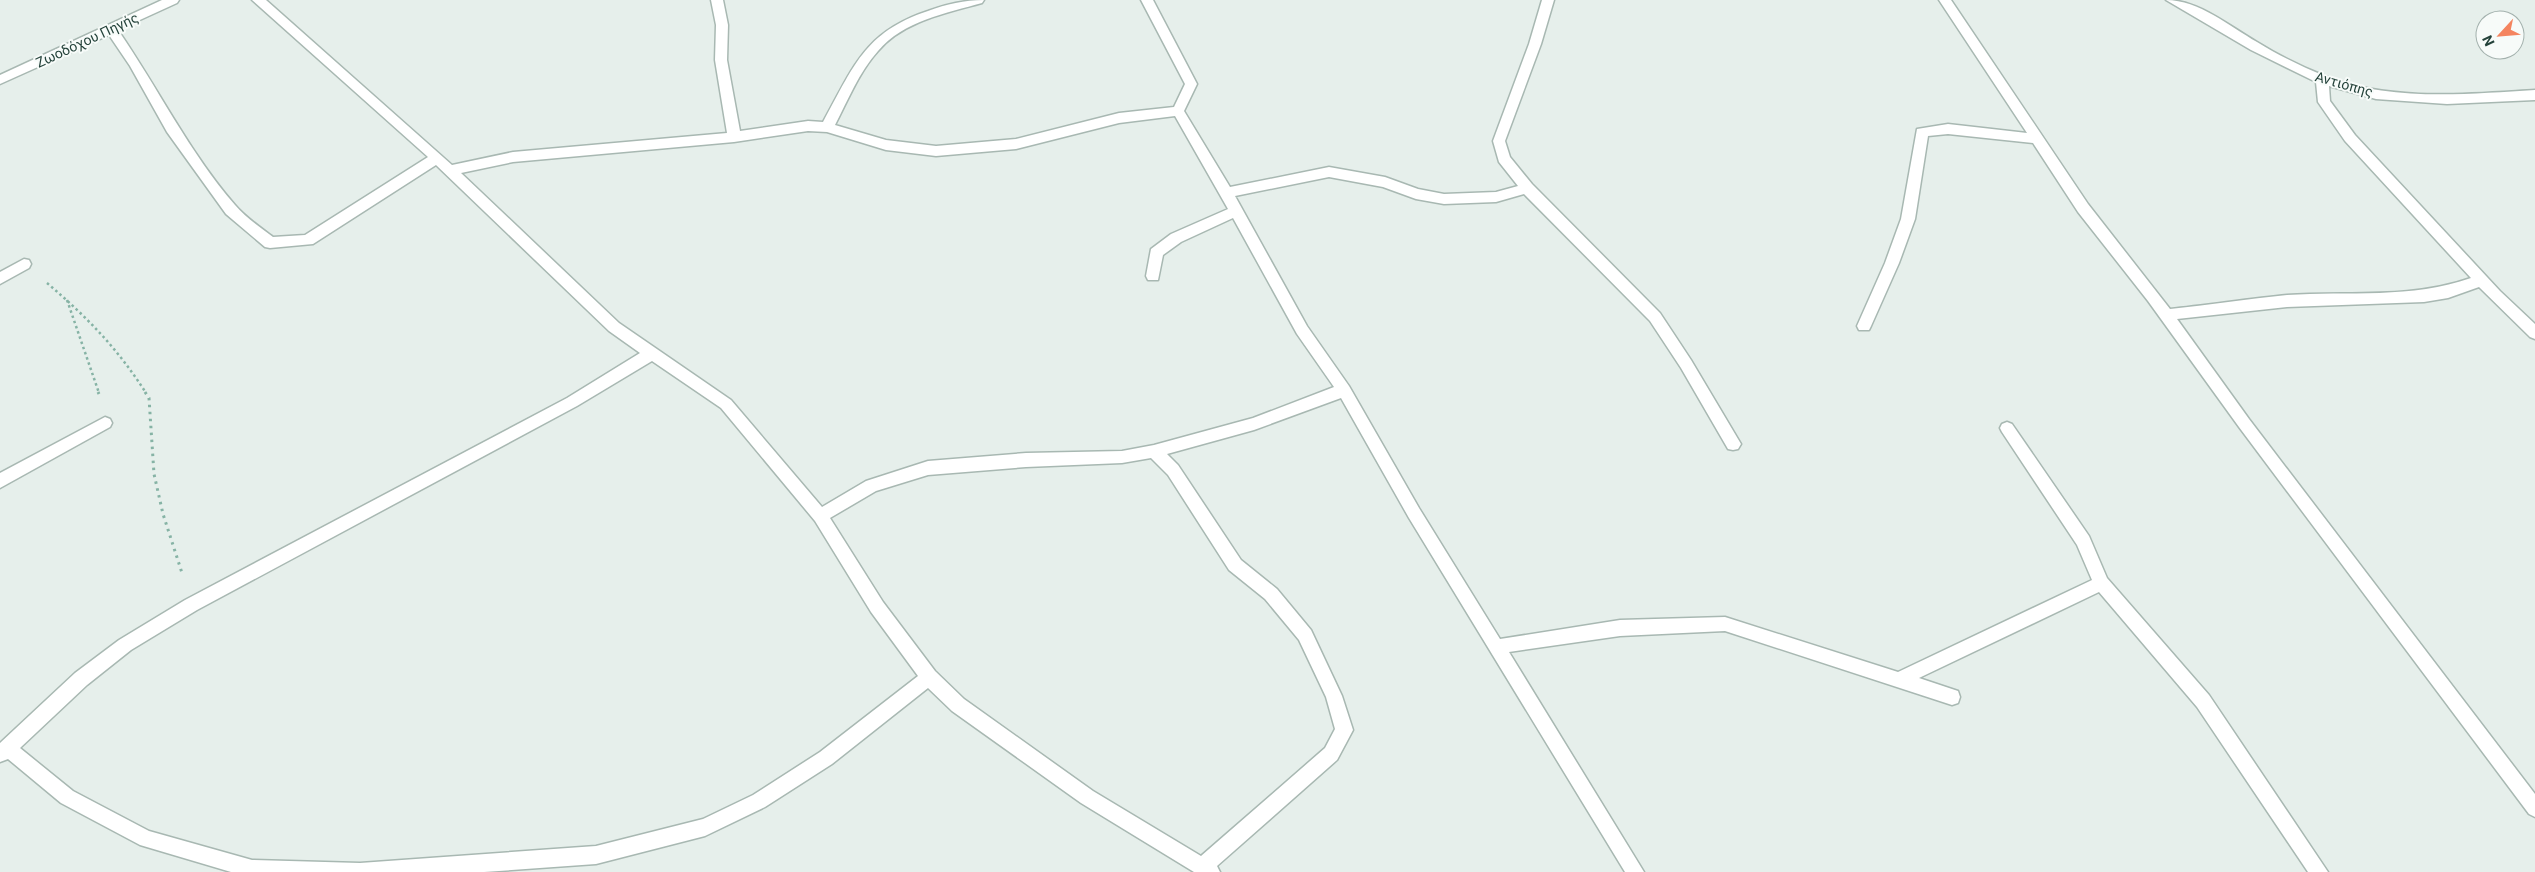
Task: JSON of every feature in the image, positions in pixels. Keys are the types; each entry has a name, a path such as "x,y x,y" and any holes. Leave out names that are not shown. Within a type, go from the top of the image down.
{"street":[{"name":"Ζωοδόχου Πηγής","path":"0,80 173,0"},
{"path":"258,0 437,158 614,327 726,404 820,516 877,607 930,677 958,705 1010,744 1087,797 1207,869 1331,754 1344,730 1334,696 1305,634 1271,594 1235,565 1173,470 1154,451"},
{"path":"717,0 722,25 720,60 734,136"},
{"path":"827,127 874,47 897,29 933,14 978,0"},
{"path":"1147,0 1191,84 1178,111"},
{"path":"1548,0 1535,44 1499,141 1504,159 1527,188 1655,317 1686,364 1733,444"},
{"path":"1945,0 2083,208 2167,315 2244,423 2535,808"},
{"name":"Αντιόπης","path":"2172,0 2192,8 2254,47 2322,80 2376,94 2447,99 2530,96"},
{"path":"111,29 135,64 172,129 231,210 270,243 308,240 437,158"},
{"path":"2322,80 2324,102 2350,138 2481,280 2530,321 2535,333"},
{"path":"2530,96 2535,104"},
{"path":"450,170 512,157 734,136 808,126 827,127 886,145 936,151 1016,144 1119,118 1178,111"},
{"path":"1178,111 1302,330 1344,390 1414,513 1635,872"},
{"path":"1864,326 1892,263 1908,219 1917,176 1922,132 1948,129 2036,139"},
{"path":"1225,193 1329,172 1385,182 1416,194 1444,199 1496,197 1527,188"},
{"path":"1153,276 1156,253 1176,238 1235,212"},
{"path":"0,279 24,264"},
{"path":"2167,315 2287,302 2424,296 2448,292 2481,280"},
{"path":"652,353 572,402 192,605 125,645 81,679 4,752 67,797 146,839 252,869 360,872 596,855 705,827 759,801 826,758 930,677"},
{"path":"820,516 872,486 928,468 1026,460 1122,457 1154,451 1254,424 1344,390"},
{"path":"0,480 105,423"},
{"path":"2007,428 2083,541 2101,583 2202,701 2319,872"},
{"path":"1898,680 2101,583"},
{"path":"1496,647 1620,628 1725,624 1952,697"}],"path":[{"path":"67,300 98,388 105,423"}]}
